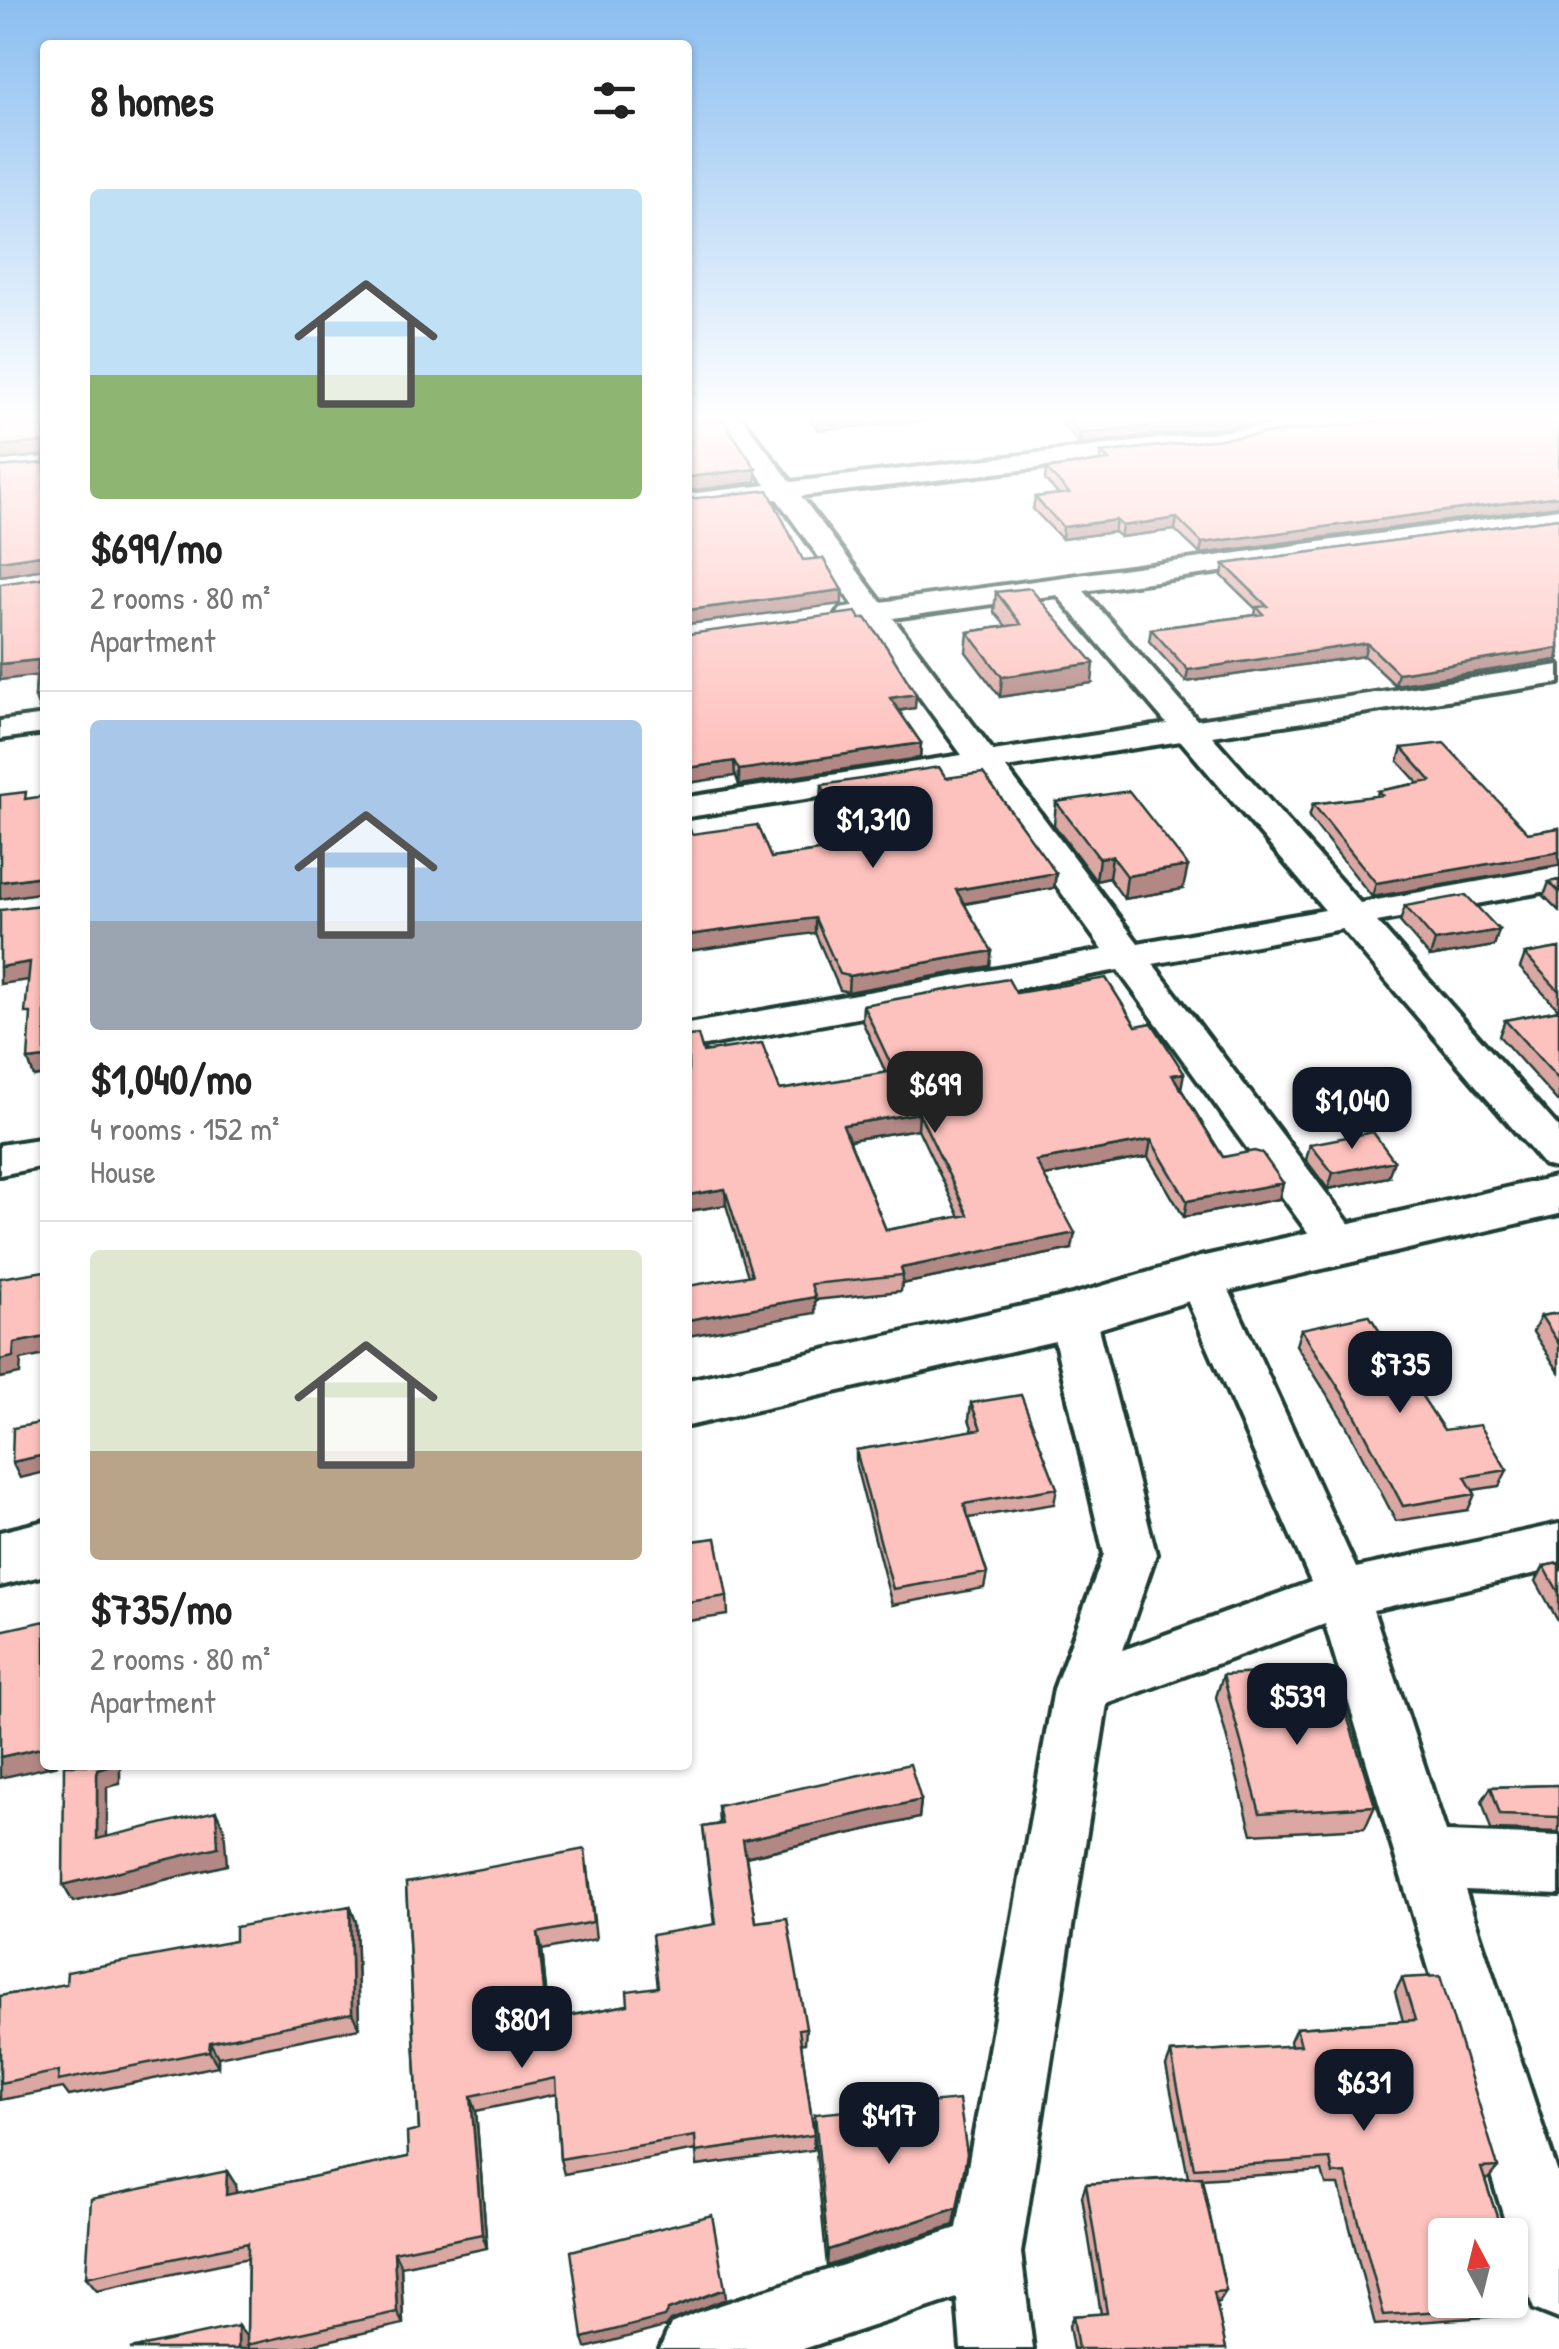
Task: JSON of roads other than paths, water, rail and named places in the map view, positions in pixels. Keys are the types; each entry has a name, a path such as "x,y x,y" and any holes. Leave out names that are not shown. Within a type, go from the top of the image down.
{"street":[{"path":"811,528 1341,1245"},
{"path":"817,619 1483,528"},
{"path":"1064,586 1559,1155"},
{"path":"692,806 1559,674"},
{"path":"0,730 40,725"},
{"path":"692,1036 1559,878"},
{"path":"0,1160 40,1153"},
{"path":"692,1402 1072,1316 1200,1277 1559,1195"},
{"path":"1200,1277 1342,1594 1559,2284"},
{"path":"997,2349 987,2252 1082,1689 1130,1554 1072,1316"},
{"path":"1082,1689 1342,1594 1559,1546"},
{"path":"0,1559 40,1549"},
{"path":"1425,1860 1559,1865"},
{"path":"696,2349 987,2252"}]}
